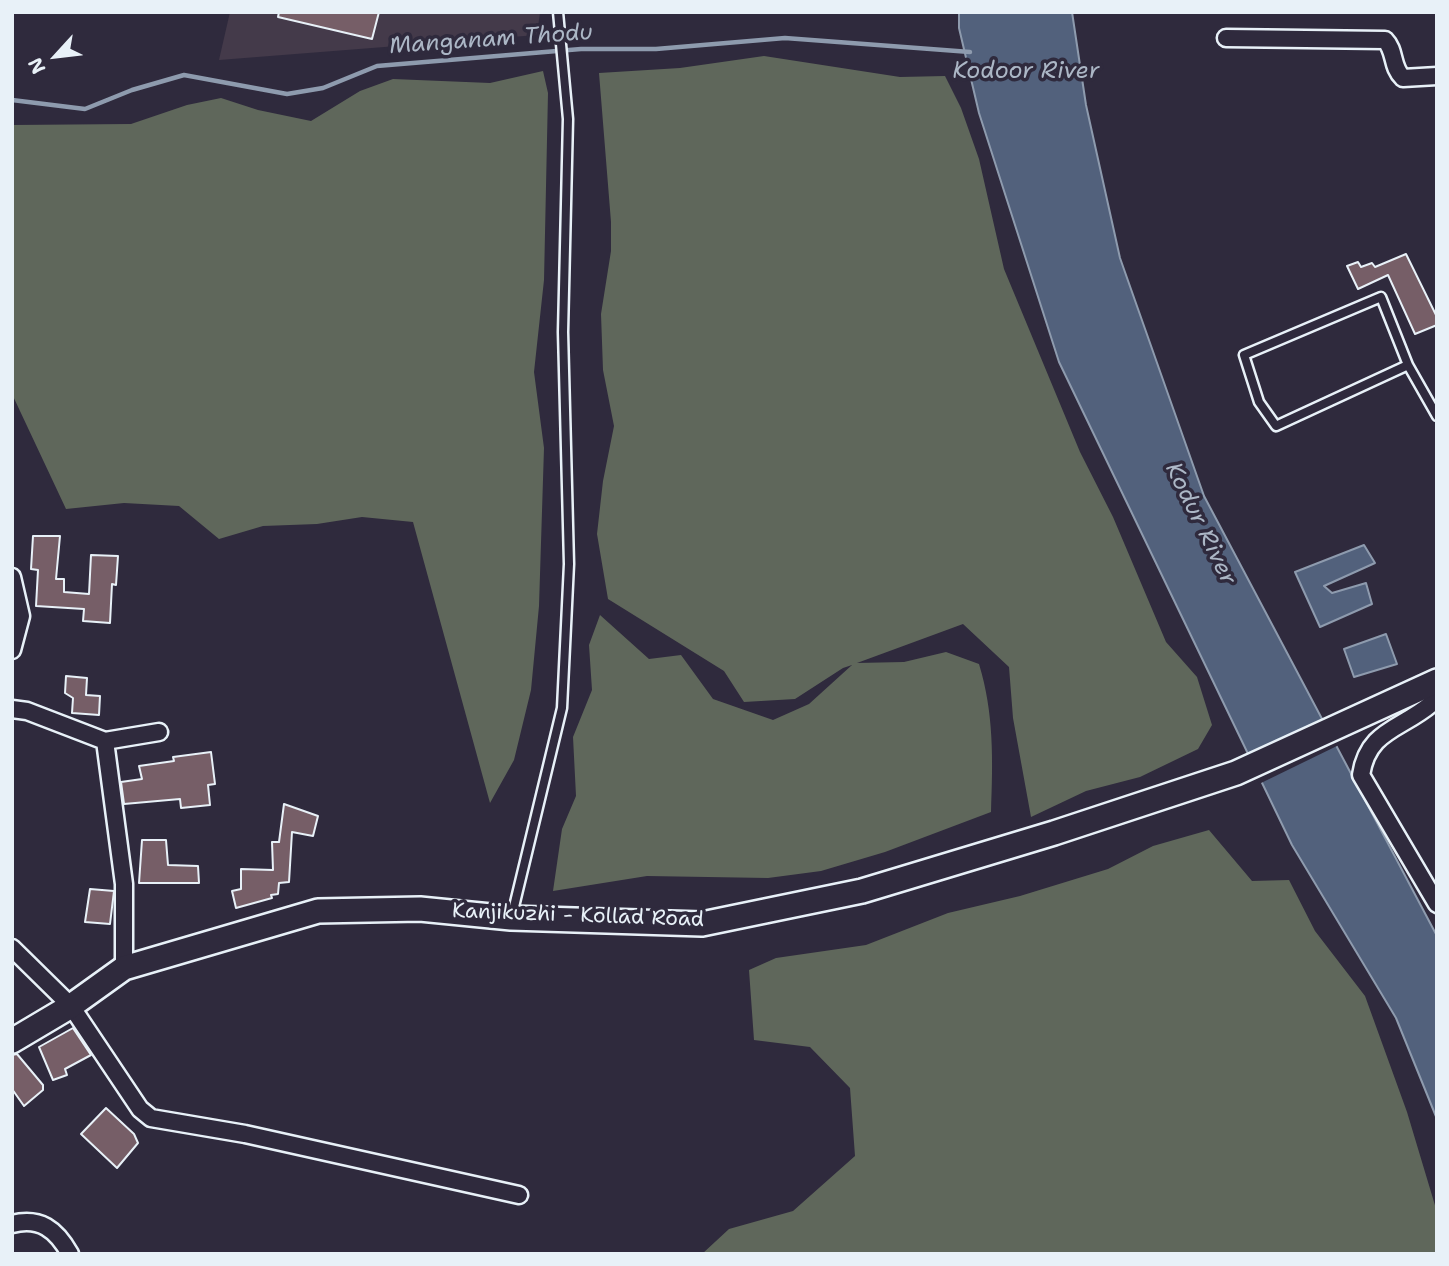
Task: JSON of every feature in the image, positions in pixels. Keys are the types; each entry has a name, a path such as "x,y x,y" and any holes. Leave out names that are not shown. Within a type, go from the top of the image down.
{"main road":[{"name":"Kanjikuzhi - Kollad Road","path":"12,1041 71,1006 124,968 318,911 420,909 511,918 702,924 862,891 1054,833 1236,772 1433,683"}],"street":[{"path":"1226,38 1385,40 1391,49 1395,69 1404,78 1437,76"},
{"path":"12,577 21,616 12,650"},
{"path":"1433,683 1432,704 1417,716 1375,739 1364,756 1361,775 1437,904"},
{"path":"12,709 27,711 105,741 159,732"},
{"path":"105,741 124,884 124,968"},
{"path":"12,948 71,1006 140,1109 151,1118 245,1134 519,1195"},
{"path":"12,1224 32,1220 47,1226 70,1254"}],"lane":[{"path":"511,918 562,708 569,564 563,332 567,90 558,12"},
{"path":"1408,365 1276,426 1259,402 1244,355 1381,296 1408,365 1437,416"}],"shaded area":[{"path":"230,12 540,12 537,35 219,60"},
{"path":"764,56 900,77 945,76 961,108 979,159 1004,269 1080,452 1113,517 1166,642 1197,677 1212,725 1198,749 1140,777 1086,791 1031,817 1013,718 1009,667 963,624 857,663 904,662 946,652 979,664 990,719 991,812 885,852 821,871 768,878 647,876 553,891 562,829 576,796 573,737 592,690 589,645 600,615 649,659 681,655 713,699 773,720 809,704 852,665 795,699 744,702 724,671 608,599 597,534 603,481 614,426 603,370 601,314 611,251 611,222 599,73 680,68"},
{"path":"543,71 548,93 544,280 534,372 544,448 539,606 531,690 514,760 490,803 413,522 362,517 317,524 263,526 219,539 179,506 124,503 66,509 12,394 12,125 131,124 187,105 221,98 258,110 311,121 360,91 393,79 490,83"},
{"path":"1209,830 1252,881 1289,880 1315,931 1365,996 1407,1112 1437,1212 1437,1254 702,1254 729,1229 793,1211 855,1156 850,1088 810,1047 754,1040 749,970 776,958 866,945 948,913 1020,896 1108,869 1153,846"}],"water":[{"name":"Kodoor River","path":"959,12 1072,12 1086,105 1120,258 1204,496 1437,936 1437,1119 1396,1018 1292,845 1059,362 979,113 959,28"},
{"path":"1364,545 1375,563 1324,586 1332,593 1366,583 1372,604 1320,627 1295,572"},
{"path":"1386,634 1397,664 1354,677 1344,649"}],"pier":[{"path":"1328,724 1339,745 1259,784 1248,762"}],"building":[{"path":"279,12 379,12 372,39 278,17"},
{"path":"1406,254 1437,317 1437,325 1415,334 1388,275 1358,289 1347,266 1358,262 1361,267 1372,263 1375,267"},
{"path":"33,536 60,536 56,579 64,579 64,592 89,594 91,555 118,556 116,585 112,584 110,623 83,621 84,609 36,606 38,570 31,569"},
{"path":"66,676 87,678 86,695 100,696 99,715 72,713 73,698 65,693"},
{"path":"211,752 215,784 208,785 210,805 181,808 180,799 124,804 121,782 142,779 139,766 174,761 173,757"},
{"path":"284,804 318,816 313,836 292,832 289,882 279,883 278,894 236,908 232,891 241,889 241,869 273,870 272,842 279,842"},
{"path":"142,840 166,840 168,865 198,866 199,883 139,883"},
{"path":"90,889 114,891 110,924 85,922"},
{"path":"73,1028 91,1055 65,1069 67,1075 53,1080 39,1047"},
{"path":"17,1054 43,1085 43,1090 24,1106 12,1089 12,1055"},
{"path":"106,1108 134,1134 138,1143 117,1168 81,1134"}],"waterway":[{"name":"Manganam Thodu","path":"12,100 85,109 132,90 184,75 287,94 323,88 377,66 581,49 656,49 785,38 970,52"}],"water label":[{"name":"Kodur River","path":"1200,524"}]}
